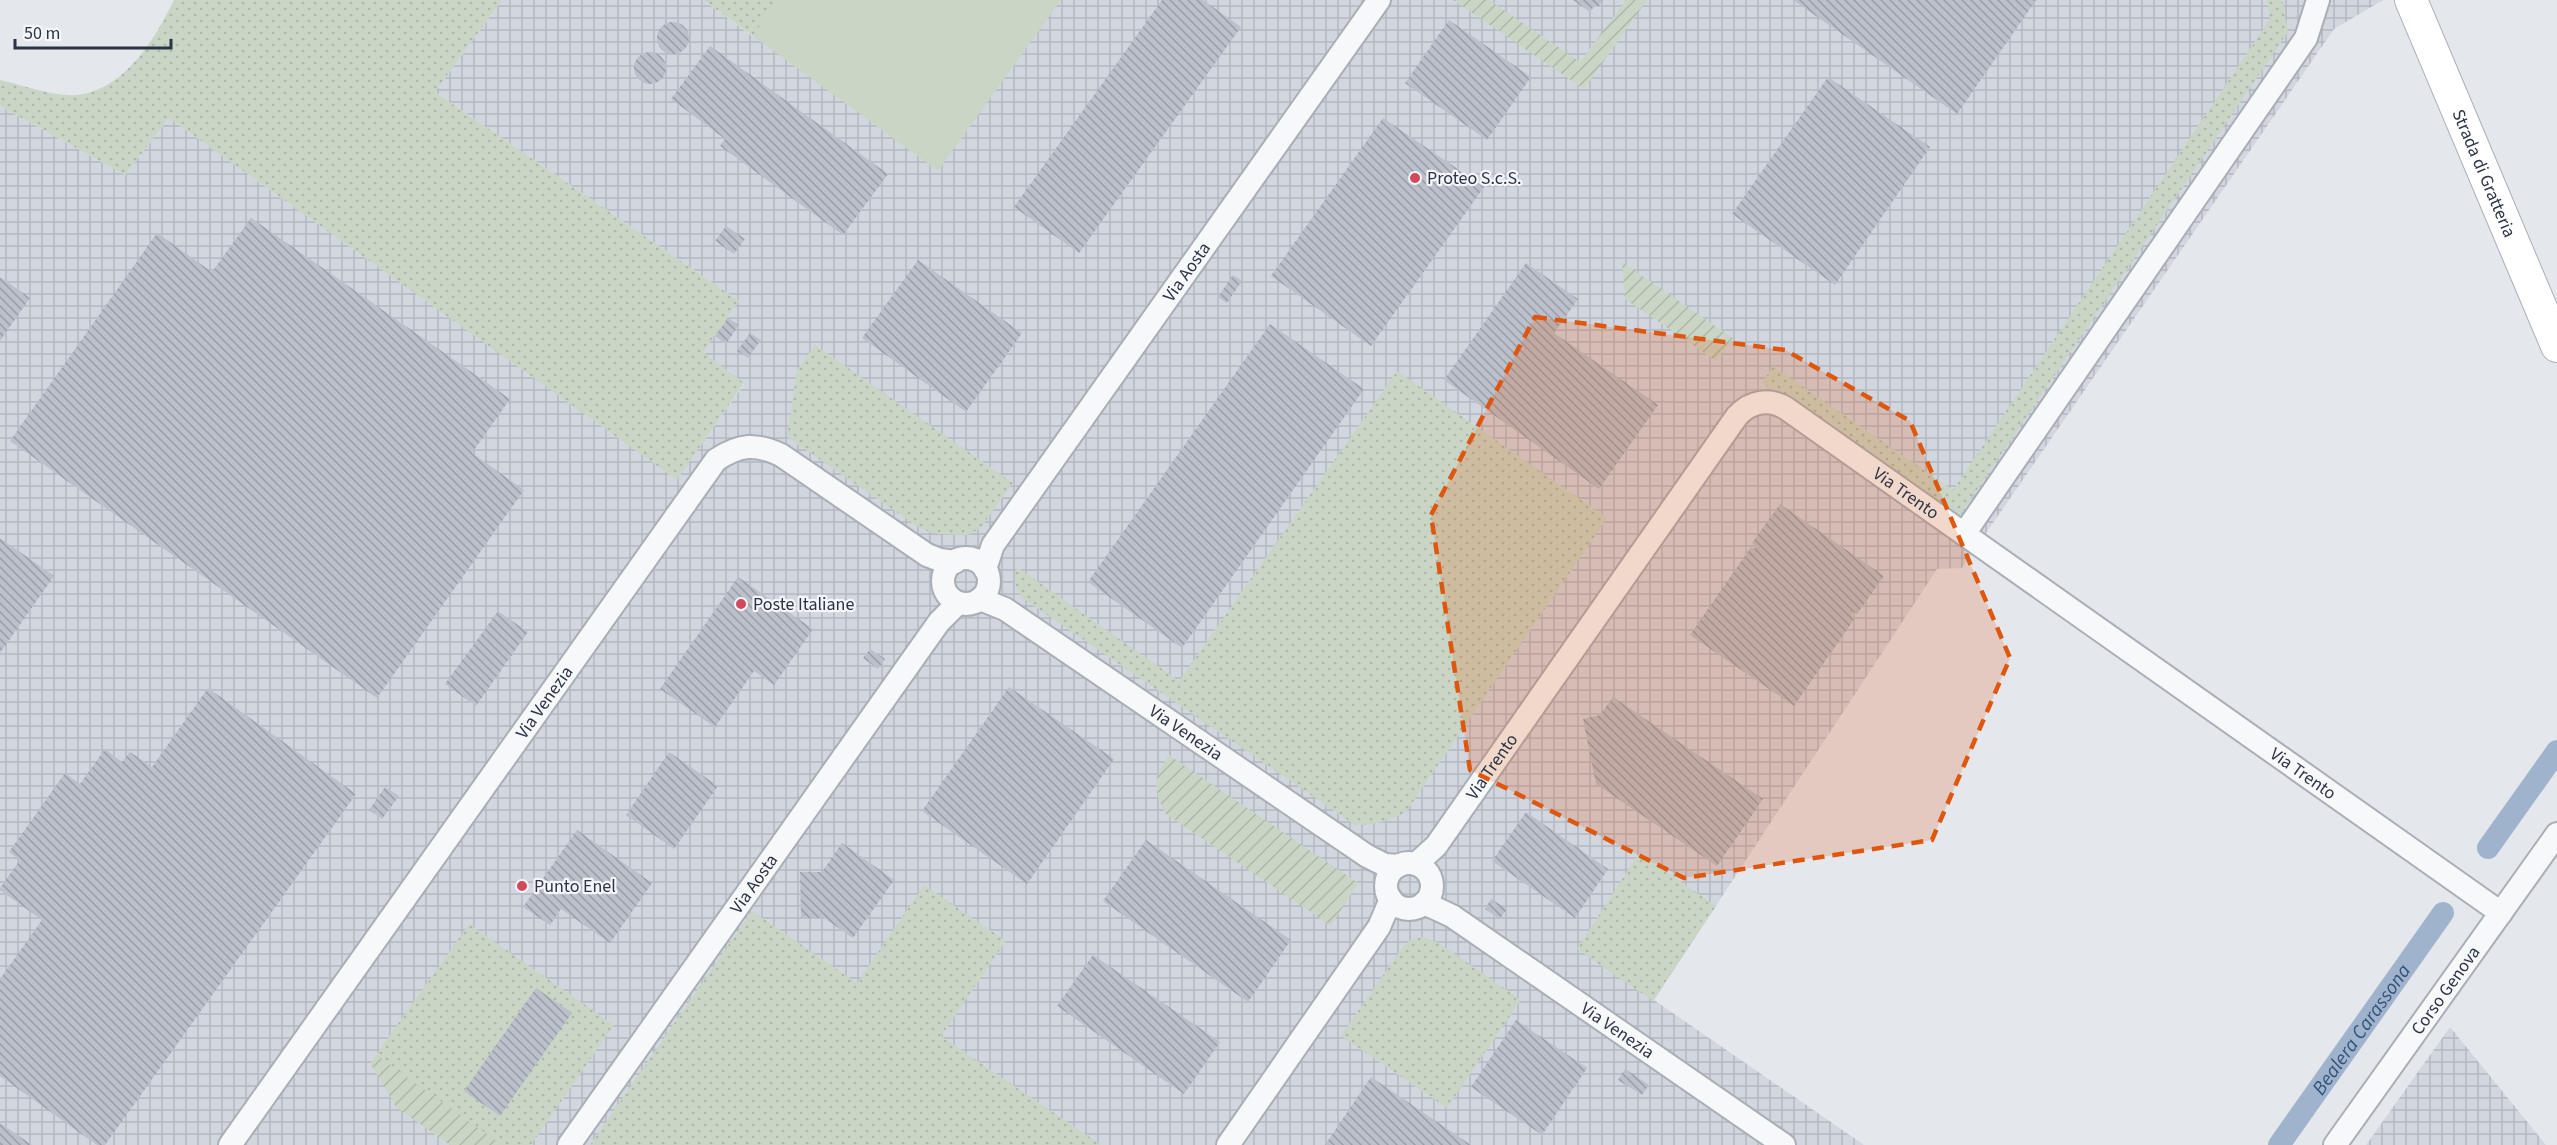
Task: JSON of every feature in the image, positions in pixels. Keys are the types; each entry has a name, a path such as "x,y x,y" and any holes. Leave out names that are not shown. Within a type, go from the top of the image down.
{"main road":[{"name":"Strada di Gratteria","path":"2411,0 2557,346"}],"street":[{"name":"Via Aosta","path":"569,1145 1379,0"},
{"path":"1964,534 2306,38 2318,0"},
{"name":"Via Trento","path":"1228,1145 1737,416 1751,404 1768,402 1782,406 2500,913"},
{"name":"Via Venezia","path":"230,1145 716,460 731,450 748,446 764,447 781,455 927,555 940,560 1005,609 1367,856 1385,865 1452,916 1785,1145"},
{"name":"Corso Genova","path":"2336,1145 2557,834"}],"highlighted area":[{"path":"1535,317 1785,350 1910,421 2010,658 1932,840 1684,878 1470,770 1431,515"}],"shaded area":[{"path":"502,0 703,0 752,36 778,0 2383,0 2334,29 1962,568 1937,569 1654,1000 1864,1145 0,1145 0,106 125,175 169,118 677,479 744,384 702,352 739,301 435,92"},
{"path":"2450,1027 2546,1145 2366,1145"}],"green space":[{"path":"174,0 502,0 435,92 739,301 703,352 744,383 677,480 169,118 125,175 0,106 0,80 67,95 93,91 109,84 136,61 157,31"},
{"path":"703,0 778,0 753,36"},
{"path":"778,0 1061,0 938,171 753,36"},
{"path":"1453,0 1489,0 1580,62 1626,0 1647,0 1584,89"},
{"path":"2267,0 2282,0 2288,32 1957,519 1762,383 1773,366 1953,490 2270,19"},
{"path":"1622,262 1733,338 1716,361 1625,299"},
{"path":"815,345 1013,483 980,529 967,535 938,534 921,529 787,437 797,370"},
{"path":"1397,371 1607,518 1406,812 1382,822 1355,825 1021,597 1016,586 1015,575 1017,567 1179,681"},
{"path":"1169,755 1358,883 1331,926 1166,814 1158,797 1156,784 1160,770"},
{"path":"1639,853 1716,906 1653,1001 1577,949"},
{"path":"924,885 1006,941 941,1036 1101,1145 590,1145 752,911 857,983"},
{"path":"469,924 614,1025 531,1145 502,1145 376,1055"},
{"path":"1423,937 1439,943 1521,1000 1447,1108 1341,1036 1401,949 1410,940"},
{"path":"376,1055 502,1145 450,1145 396,1107 370,1063"}],"building":[{"path":"1162,0 1203,0 1241,27 1079,253 1014,207"},
{"path":"1573,0 1603,0 1590,12"},
{"path":"1793,0 2036,0 1957,114"},
{"path":"1449,20 1531,77 1487,140 1405,83"},
{"path":"673,22 684,27 689,38 684,49 673,54 662,49 657,38 662,27"},
{"path":"710,46 888,174 843,235 720,146 725,139 671,99"},
{"path":"650,52 661,57 666,68 661,79 650,84 639,79 634,68 639,57"},
{"path":"1828,77 1930,147 1835,285 1732,214"},
{"path":"1383,118 1484,187 1371,346 1271,276"},
{"path":"251,218 510,399 472,453 524,490 377,698 10,441 157,233 212,272"},
{"path":"726,226 745,239 734,254 715,241"},
{"path":"918,260 1022,333 966,412 862,338"},
{"path":"1526,263 1578,299 1554,333 1658,405 1599,489 1444,380"},
{"path":"1233,275 1242,281 1227,303 1218,297"},
{"path":"0,277 30,298 0,341"},
{"path":"728,318 739,325 726,344 715,336"},
{"path":"1270,324 1364,389 1182,648 1088,582"},
{"path":"750,333 761,340 748,358 737,351"},
{"path":"1780,504 1884,576 1857,614 1854,612 1851,615 1855,618 1794,706 1690,635 1751,547 1754,549 1756,546 1752,543"},
{"path":"0,538 54,576 0,653"},
{"path":"738,577 813,629 774,685 754,671 715,727 660,689"},
{"path":"498,611 528,632 476,706 445,684"},
{"path":"870,649 885,659 878,669 863,658"},
{"path":"1009,687 1114,759 1027,884 922,811"},
{"path":"208,688 356,794 105,1145 97,1145 0,1076 0,979 42,920 0,888 20,860 9,852 65,773 80,784 105,749 122,762 130,752 152,767"},
{"path":"1613,697 1763,799 1717,866 1596,784 1583,719 1600,715"},
{"path":"669,752 718,786 674,849 626,815"},
{"path":"385,787 399,796 382,819 369,810"},
{"path":"1526,812 1608,869 1575,918 1492,861"},
{"path":"577,830 652,883 610,943 561,909 550,925 523,907"},
{"path":"1146,840 1291,940 1248,1002 1103,901"},
{"path":"842,843 894,880 853,938 824,918 801,918 800,872 822,872"},
{"path":"1491,899 1507,909 1500,919 1485,909"},
{"path":"1093,955 1220,1042 1184,1094 1057,1006"},
{"path":"536,988 572,1013 500,1116 464,1091"},
{"path":"1516,1020 1587,1068 1542,1135 1471,1087"},
{"path":"1625,1069 1649,1085 1642,1095 1618,1080"},
{"path":"1371,1077 1471,1145 1325,1145"},
{"path":"0,1123 32,1145 0,1145"}],"waterway":[{"name":"Bealera Carassona","path":"2488,848 2557,751"},
{"name":"Bealera Carassona","path":"2279,1145 2443,913"}],"place":[{"name":"Proteo S.c.S.","path":"1415,178"},
{"name":"Poste Italiane","path":"741,604"},
{"name":"Punto Enel","path":"522,886"}]}
